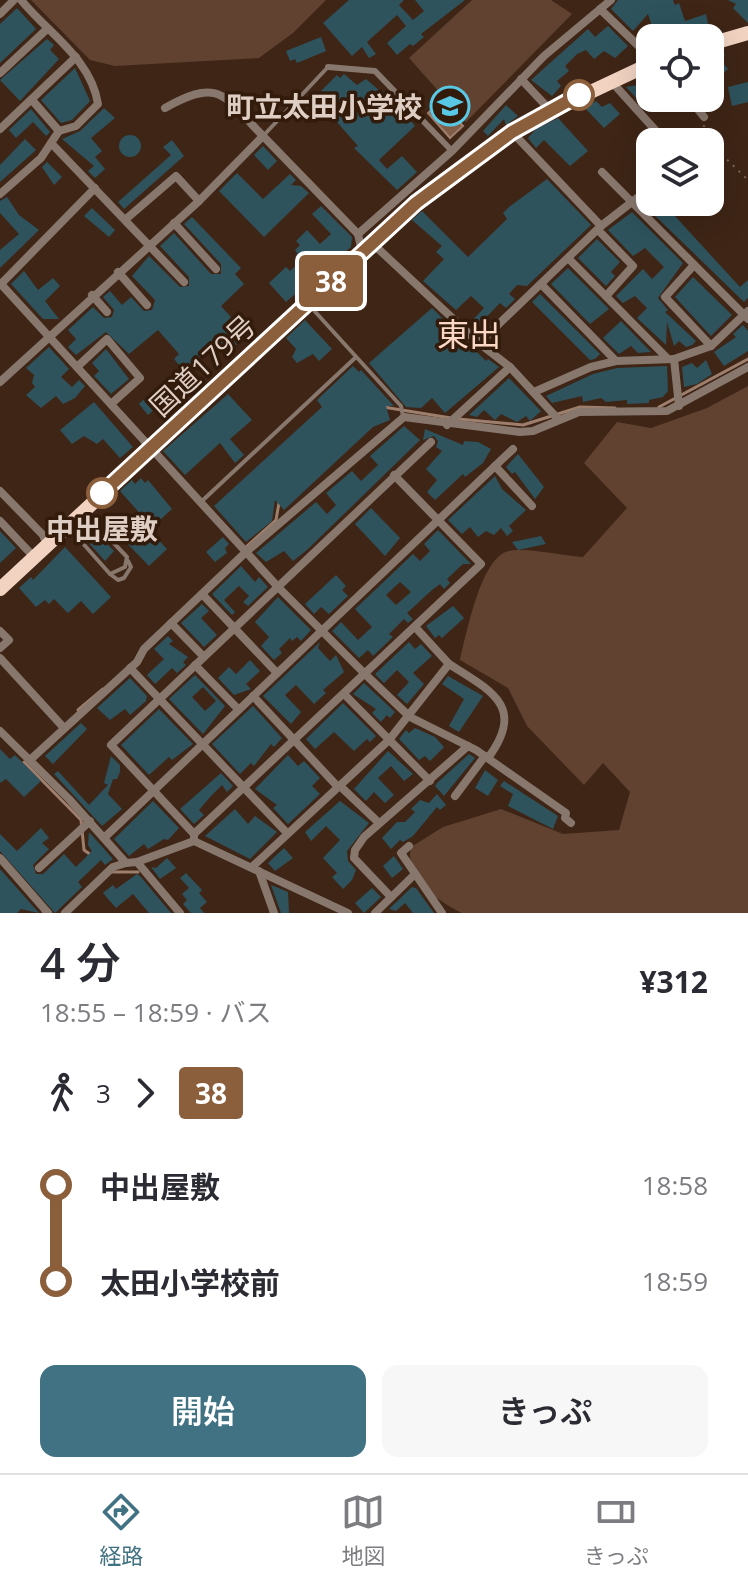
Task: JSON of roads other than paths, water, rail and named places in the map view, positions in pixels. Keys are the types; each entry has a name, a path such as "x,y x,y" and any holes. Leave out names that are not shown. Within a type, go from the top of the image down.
{"highway":[{"path":"724,40 748,33"},
{"name":"国道179号","path":"0,589 436,187 512,132 550,110 636,70"}],"street":[{"path":"0,14 14,0"},
{"path":"0,194 41,158 59,131 76,126 98,104 88,71 21,0"},
{"path":"358,234 452,151 521,79 611,0"},
{"path":"600,9 636,44"},
{"path":"0,73 47,29"},
{"path":"0,129 76,57"},
{"path":"328,67 375,71 452,151"},
{"path":"521,79 550,110"},
{"path":"611,80 654,128"},
{"path":"165,108 187,96 209,91 221,94 358,234 367,248 510,367 555,415"},
{"path":"32,100 59,131"},
{"path":"700,112 704,117"},
{"path":"512,132 633,266 607,295"},
{"path":"0,382 92,295 199,201 263,136"},
{"path":"51,143 184,282"},
{"path":"534,392 543,385 616,361 670,359 711,346 746,315 602,172"},
{"path":"126,219 176,176 199,201"},
{"path":"95,188 1,284 278,587 410,717 486,757 566,813 565,818 571,823"},
{"path":"479,343 600,228 636,200"},
{"path":"174,223 216,269"},
{"path":"569,259 670,359 679,406"},
{"path":"694,265 665,297 711,346"},
{"path":"118,272 147,305"},
{"path":"541,284 616,361"},
{"path":"92,295 107,312"},
{"path":"77,367 107,339 140,378 111,404"},
{"path":"447,425 510,367"},
{"path":"30,760 62,726 130,668 243,549 404,417 447,425 520,432 533,431 555,415 579,412 654,414 679,406 748,367"},
{"path":"348,913 194,837 111,745 431,442"},
{"path":"105,837 513,449"},
{"path":"495,466 532,506"},
{"path":"65,913 113,867 137,862 194,837 481,564 394,475"},
{"path":"0,491 43,535 47,545"},
{"path":"0,521 34,557"},
{"path":"202,594 277,673"},
{"path":"171,623 204,657"},
{"path":"416,628 449,664 497,698 507,724 504,736 455,796"},
{"path":"0,631 9,640 0,648"},
{"path":"0,658 45,714 62,726"},
{"path":"255,869 287,833 389,740 449,664"},
{"path":"195,665 238,709"},
{"path":"130,668 287,833"},
{"path":"344,694 430,781"},
{"path":"253,696 379,823"},
{"path":"0,731 90,821 126,863"},
{"path":"391,897 354,858 355,850 379,823 468,746"},
{"path":"39,868 90,821"},
{"path":"409,846 401,853 442,913"},
{"path":"0,858 48,913"},
{"path":"137,862 180,913"},
{"path":"255,869 274,913"},
{"path":"375,913 414,875"}],"lane":[{"path":"263,136 328,67"},
{"path":"307,303 401,406 404,417"},
{"path":"200,502 355,358"},
{"path":"67,526 110,574 118,580 124,578 131,567 128,561 84,511"}],"waterway":[{"path":"659,407 748,359"},
{"path":"383,407 451,418"},
{"path":"458,419 523,425 580,407 615,408"},
{"path":"247,546 276,520 279,503"},
{"path":"78,710 103,689"},
{"path":"24,762 81,820 84,850 91,855"},
{"path":"113,872 138,872"}],"place":[{"name":"町立太田小学校","path":"450,106"},
{"name":"中出屋敷","path":"102,493"}],"district":[{"name":"東出","path":"469,333"}]}
